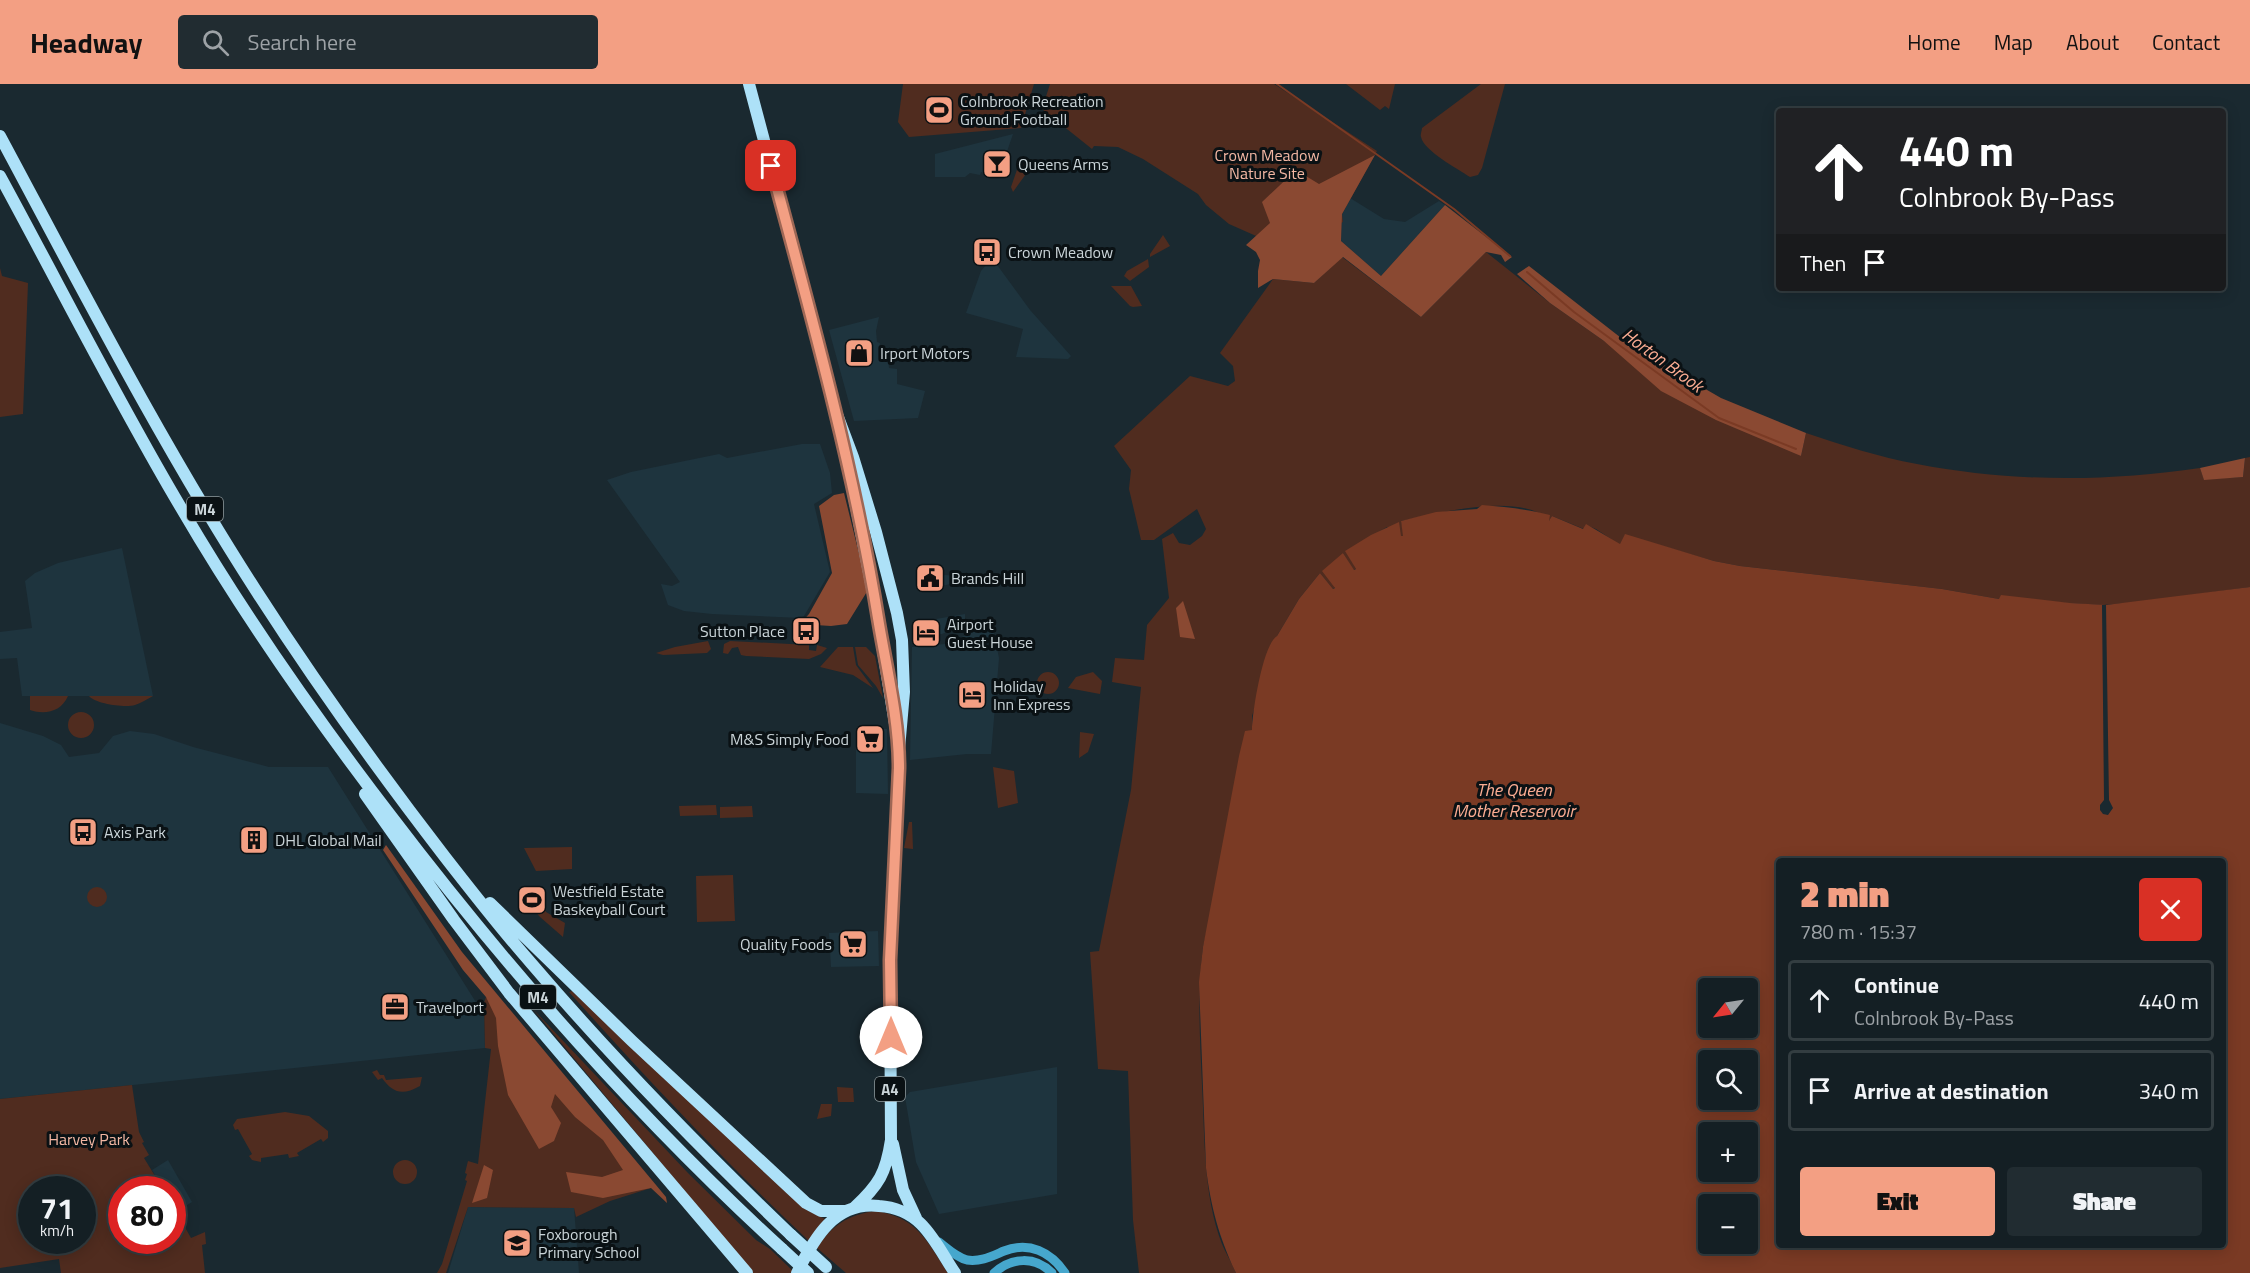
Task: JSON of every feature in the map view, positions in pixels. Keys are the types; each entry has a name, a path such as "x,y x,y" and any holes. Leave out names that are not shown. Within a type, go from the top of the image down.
{"highway":[{"name":"A4","path":"749,84 836,409 864,540 899,749"},
{"name":"M4","path":"0,136 154,422 220,534 325,694 447,859 528,960 603,1045 716,1163 829,1270"},
{"name":"M4","path":"0,176 112,386 180,506 251,619 320,722 428,865 581,1046 660,1131 808,1273"},
{"name":"A4","path":"836,409 869,511 897,613 902,640 904,692 899,749 890,960 891,1140 886,1168 881,1180 849,1209"},
{"name":"M4","path":"320,722 345,767 495,975 747,1273"},
{"name":"M4","path":"447,859 542,955 806,1203 821,1211 849,1209"},
{"name":"A4","path":"891,1140 906,1201 919,1222"},
{"path":"797,1273 827,1225 849,1209 884,1206 900,1211 919,1222 931,1235 955,1273"}],"main road":[{"path":"931,1235 955,1255 965,1259 983,1259 1017,1248 1037,1250 1055,1260 1065,1273"},
{"path":"994,1273 1005,1264 1026,1260 1041,1265 1052,1273"}],"shaded area":[{"path":"1013,134 998,178 981,172 980,175 970,173 965,177 935,177 935,154"},
{"path":"1375,155 1342,214 1341,241 1381,276 1445,205 1512,257 1505,262 1501,255 1486,252 1421,317 1343,257 1314,283 1273,279 1258,288 1260,260 1256,252 1246,245 1270,223 1262,202 1296,170 1319,184"},
{"path":"1350,198 1384,219 1405,222 1439,201 1445,205 1381,276 1341,241 1342,214"},
{"path":"992,258 1030,310 1071,356 1068,359 1016,357 1023,329 966,313 981,271"},
{"path":"1529,266 1625,341 1676,372 1721,398 1806,433 1801,456 1716,420 1661,391 1604,341 1550,303 1517,274"},
{"path":"879,317 876,331 877,342 880,343 879,356 888,358 889,368 897,369 897,384 925,391 918,418 854,421 829,330"},
{"path":"802,444 820,444 830,473 832,493 814,504 830,572 804,616 801,618 712,614 684,611 668,605 661,584 672,586 680,582 607,480 631,472 719,454 727,458"},
{"path":"2245,458 2243,477 2204,480 2200,468"},
{"path":"844,493 868,590 847,624 831,626 800,624 809,614 832,573 819,506 834,495"},
{"path":"122,548 153,696 22,696 17,658 0,659 0,632 32,628 25,581 35,573 58,563"},
{"path":"917,573 958,576 957,582 939,587 916,587"},
{"path":"1183,601 1195,639 1180,637 1176,608"},
{"path":"965,614 965,624 942,634 920,634 914,626 915,619 936,619"},
{"path":"992,624 999,658 991,754 910,760 912,647 945,644"},
{"name":"Axis Park","path":"0,723 43,736 61,745 69,757 99,753 113,736 130,731 154,734 269,767 328,767 484,1015 485,1048 0,1099"},
{"path":"863,729 887,729 888,794 856,793 856,737"},
{"path":"386,845 462,952 666,1197 667,1203 651,1188 603,1198 571,1192 566,1172 602,1177 623,1170 603,1140 575,1117 555,1094 551,1107 561,1123 554,1141 539,1149 508,1095 498,1046 496,1018 486,997 463,970 383,850"},
{"path":"878,931 879,966 831,967 829,933"},
{"path":"1057,1067 1057,1194 939,1214 916,1162 905,1097 910,1092"},
{"path":"168,1160 177,1176 155,1176 152,1170"},
{"path":"484,1165 493,1170 487,1198 472,1203"},
{"path":"186,1192 192,1202 186,1206"},
{"name":"Foxborough Primary School","path":"468,1207 574,1208 579,1273 448,1273"}],"green space":[{"path":"903,84 1034,84 1021,128 909,137 898,122"},
{"name":"Crown Meadow Nature Site","path":"1050,84 1274,84 1377,151 1342,214 1343,222 1281,247 1229,224 1206,205 1198,194 1143,159 1118,147 1094,146 1092,149 1042,109"},
{"path":"1346,84 1395,84 1389,109 1385,106 1380,110"},
{"path":"1481,84 1505,84 1482,168 1478,175 1470,177 1428,148 1421,134 1422,128"},
{"path":"1020,161 1031,167 1013,192 1011,187"},
{"path":"1163,235 1170,246 1150,257 1150,254"},
{"path":"1486,252 1550,303 1604,341 1801,456 1806,433 1903,461 1952,470 2023,477 2094,478 2200,468 2204,479 2243,477 2245,458 2250,457 2250,587 2102,605 1999,599 1942,589 1740,566 1714,561 1625,535 1620,545 1586,525 1584,529 1552,516 1550,521 1539,513 1508,506 1452,510 1401,521 1404,536 1401,537 1387,527 1346,551 1356,569 1353,570 1343,553 1335,587 1333,589 1320,573 1299,599 1277,636 1252,716 1252,731 1203,947 1200,1016 1208,1186 1222,1244 1236,1273 1139,1273 1133,1220 1128,1071 1098,1069 1090,952 1099,951 1131,790 1141,687 1112,682 1115,658 1144,660 1147,625 1169,598 1162,539 1173,533 1179,543 1190,545 1202,536 1206,529 1197,509 1154,540 1141,540 1129,489 1131,470 1114,446 1190,376 1228,386 1235,381 1233,366 1220,353 1273,279 1314,283 1342,257 1421,317"},
{"path":"1148,259 1149,267 1130,281 1124,276 1127,271"},
{"path":"0,268 2,276 28,283 23,414 0,417"},
{"path":"1111,286 1131,286 1142,306 1130,306"},
{"path":"708,641 711,649 707,653 663,655 656,653 675,647"},
{"path":"730,641 809,645 809,650 816,651 817,645 827,648 821,654 809,659 746,656 741,655 738,647 732,648 728,654 723,653 724,644"},
{"path":"838,647 853,647 856,665 873,688 853,675 820,667"},
{"path":"855,647 866,647 875,656 883,698 858,665"},
{"path":"1044,672 1052,672 1059,679 1059,687 1052,694 1044,694 1037,687 1037,679"},
{"path":"1093,672 1102,681 1100,694 1068,688 1076,677"},
{"path":"30,696 68,696 57,709 41,712 30,710"},
{"path":"89,696 153,696 135,705 125,706 111,705"},
{"path":"81,712 90,716 94,725 90,734 81,738 72,734 68,725 72,716"},
{"path":"1080,732 1094,734 1088,752 1079,758"},
{"path":"993,767 1014,771 1018,803 998,808"},
{"path":"716,805 717,815 680,816 679,806"},
{"path":"752,806 753,817 720,818 720,807"},
{"path":"909,822 912,822 913,849 904,848"},
{"path":"572,847 572,869 536,871 524,848"},
{"path":"733,875 735,921 697,922 696,876"},
{"path":"97,887 104,890 107,897 104,904 97,907 90,904 87,897 90,890"},
{"path":"532,888 546,912 565,923 563,937 523,898"},
{"path":"572,991 805,1209 825,1219 809,1241 716,1150 657,1088 569,992"},
{"path":"486,997 651,1188 610,1201 576,1217 574,1208 468,1207 446,1273 437,1273 442,1264 467,1181 465,1173 468,1161 478,1164 491,1049 485,1048 484,1003"},
{"path":"532,1008 688,1173 756,1240 770,1249 793,1271 792,1273 753,1273"},
{"path":"377,1070 380,1075 384,1075 386,1080 422,1077 420,1086 403,1092 394,1090 382,1078 378,1080 372,1072"},
{"name":"Harvey Park","path":"132,1085 139,1132 149,1155 144,1158 155,1176 108,1176 108,1254 186,1254 186,1229 191,1238 205,1232 206,1244 202,1245 205,1273 61,1273 59,1259 0,1268 0,1099"},
{"path":"837,1087 853,1088 854,1102 838,1102"},
{"path":"821,1104 832,1104 831,1116 817,1119"},
{"path":"285,1112 309,1116 328,1131 328,1138 323,1142 321,1139 297,1153 299,1156 289,1158 288,1154 261,1158 261,1162 252,1160 249,1156 252,1154 238,1129 235,1130 233,1125 237,1119"},
{"path":"400,1160 410,1160 417,1167 417,1177 410,1184 400,1184 393,1177 393,1167"},
{"path":"875,1211 889,1214 911,1225 927,1241 948,1273 846,1273 817,1248 842,1222 857,1215"}],"water":[{"name":"The Queen Mother Reservoir","path":"1482,505 1516,508 1550,515 1549,521 1552,516 1583,529 1586,524 1620,544 1625,534 1714,561 1740,566 1942,589 1999,599 2001,595 2106,605 2250,587 2250,1273 1236,1273 1216,1222 1206,1168 1199,982 1203,947 1239,756 1245,731 1252,730 1256,695 1267,652 1299,599 1320,573 1333,589 1335,588 1322,571 1343,553 1354,570 1356,569 1345,551 1371,535 1399,522 1401,536 1403,536 1401,521 1436,512 1477,509"}],"pier":[{"path":"2102,605 2106,605 2109,800 2113,808 2108,815 2103,814 2100,810 2100,805 2104,800"}],"waterway":[{"name":"Horton Brook","path":"1277,84 1454,209 1510,256"},
{"name":"Horton Brook","path":"1527,272 1574,312 1719,418 1796,449"}],"place":[{"name":"Colnbrook Recreation Ground Football","path":"939,110"},
{"name":"Queens Arms","path":"997,164"},
{"name":"Crown Meadow","path":"987,252"},
{"name":"Irport Motors","path":"859,353"},
{"name":"Brands Hill","path":"930,578"},
{"name":"Sutton Place","path":"806,631"},
{"name":"Airport Guest House","path":"926,633"},
{"name":"Holiday Inn Express","path":"972,695"},
{"name":"M&S Simply Food","path":"870,739"},
{"name":"Axis Park","path":"83,832"},
{"name":"DHL Global Mail","path":"254,840"},
{"name":"Westfield Estate Baskeyball Court","path":"532,900"},
{"name":"Quality Foods","path":"853,944"},
{"name":"Travelport","path":"395,1007"},
{"name":"Foxborough Primary School","path":"517,1243"}],"route":[{"path":"771,166 836,409 864,540 892,696 899,749 899,768 890,960 891,1037"}]}
